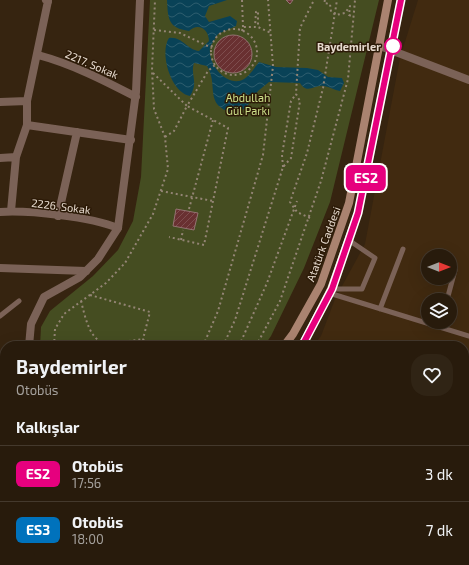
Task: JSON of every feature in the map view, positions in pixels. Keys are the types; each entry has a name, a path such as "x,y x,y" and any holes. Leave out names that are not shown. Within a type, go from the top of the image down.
{"main road":[{"name":"Atatürk Caddesi","path":"288,341 321,284 344,223 388,0"},
{"path":"305,341 330,291 350,241 358,213 392,51 401,0"},
{"path":"293,334 299,341"}],"street":[{"path":"11,211 16,158 27,125 27,101 38,55 48,0"},
{"path":"29,341 31,324 44,298 80,277 98,259 118,228 136,97 140,0"},
{"path":"380,46 469,80"},
{"name":"2217. Sokak","path":"38,55 50,58 110,83 136,97"},
{"path":"0,102 27,101"},
{"path":"27,125 131,140"},
{"path":"58,216 77,132"},
{"path":"0,158 16,158"},
{"name":"2226. Sokak","path":"0,212 11,211 58,216 107,223 118,228"},
{"path":"0,268 86,271"}],"lane":[{"path":"330,291 362,289 375,258 350,241"},
{"path":"380,309 403,249"},
{"path":"330,291 380,309 421,320"},
{"path":"0,316 19,301"},
{"path":"451,329 469,336"}],"path":[{"path":"242,0 242,31"},
{"path":"205,341 218,311 263,155 273,66 268,0"},
{"path":"283,167 291,158 297,128 300,101 296,94 296,66 300,28 314,0"},
{"path":"325,0 324,3 330,4 331,12 334,14 340,15 345,13 349,5 349,15 354,17"},
{"path":"310,218 297,212 290,202 307,153 323,88 324,74 337,0"},
{"path":"259,341 280,301 310,218 348,79 355,0"},
{"path":"243,27 255,27 256,12 258,11 258,27 271,33"},
{"path":"154,30 180,33 212,48"},
{"path":"231,30 242,31 251,37 255,42 257,57 254,64 244,73 236,75 222,71 215,65 212,59 212,48 218,37 224,32 231,30"},
{"path":"165,137 174,131 208,71 215,65"},
{"path":"152,72 187,106 228,128 204,245 169,237"},
{"path":"225,341 235,320 283,167 282,155 290,101 296,94"},
{"path":"188,209 213,120"},
{"path":"160,191 213,201"},
{"path":"241,341 267,283 297,201"},
{"path":"181,240 183,230"},
{"path":"90,295 150,312 143,339 130,341"},
{"path":"81,301 88,328 95,338 100,341"}],"shaded area":[{"path":"418,0 469,0 469,341 317,341 321,336 335,299 365,244 400,58"}],"green space":[{"name":"Abdullah Gül Parkı","path":"150,0 379,0 330,202 304,268 268,341 40,341 41,327 50,311 93,276 118,250 133,221 141,177"}],"water":[{"path":"167,0 227,0 209,6 205,16 209,22 230,16 237,21 236,26 218,34 210,47 211,59 214,65 217,70 227,79 233,81 242,80 259,62 276,67 307,68 318,70 328,77 342,78 344,83 340,91 324,86 308,89 300,83 269,82 258,91 246,108 233,113 218,105 215,100 212,80 207,66 194,63 193,91 190,96 183,93 177,88 172,80 166,62 166,45 169,38 177,39 199,51 209,41 209,37 205,30 199,27 192,28 189,31 182,30 173,25 170,22"}],"building":[{"path":"286,0 293,0 290,4"},
{"path":"229,35 237,35 244,38 249,43 252,54 249,65 244,70 237,73 229,73 222,70 217,65 214,58 214,50 217,43 222,38"},
{"path":"176,209 198,213 194,230 173,226"}],"bus line":[{"name":"ES2","path":"305,341 332,289 350,241 358,213 401,0"}],"place":[{"name":"Baydemirler","path":"393,46"}]}
